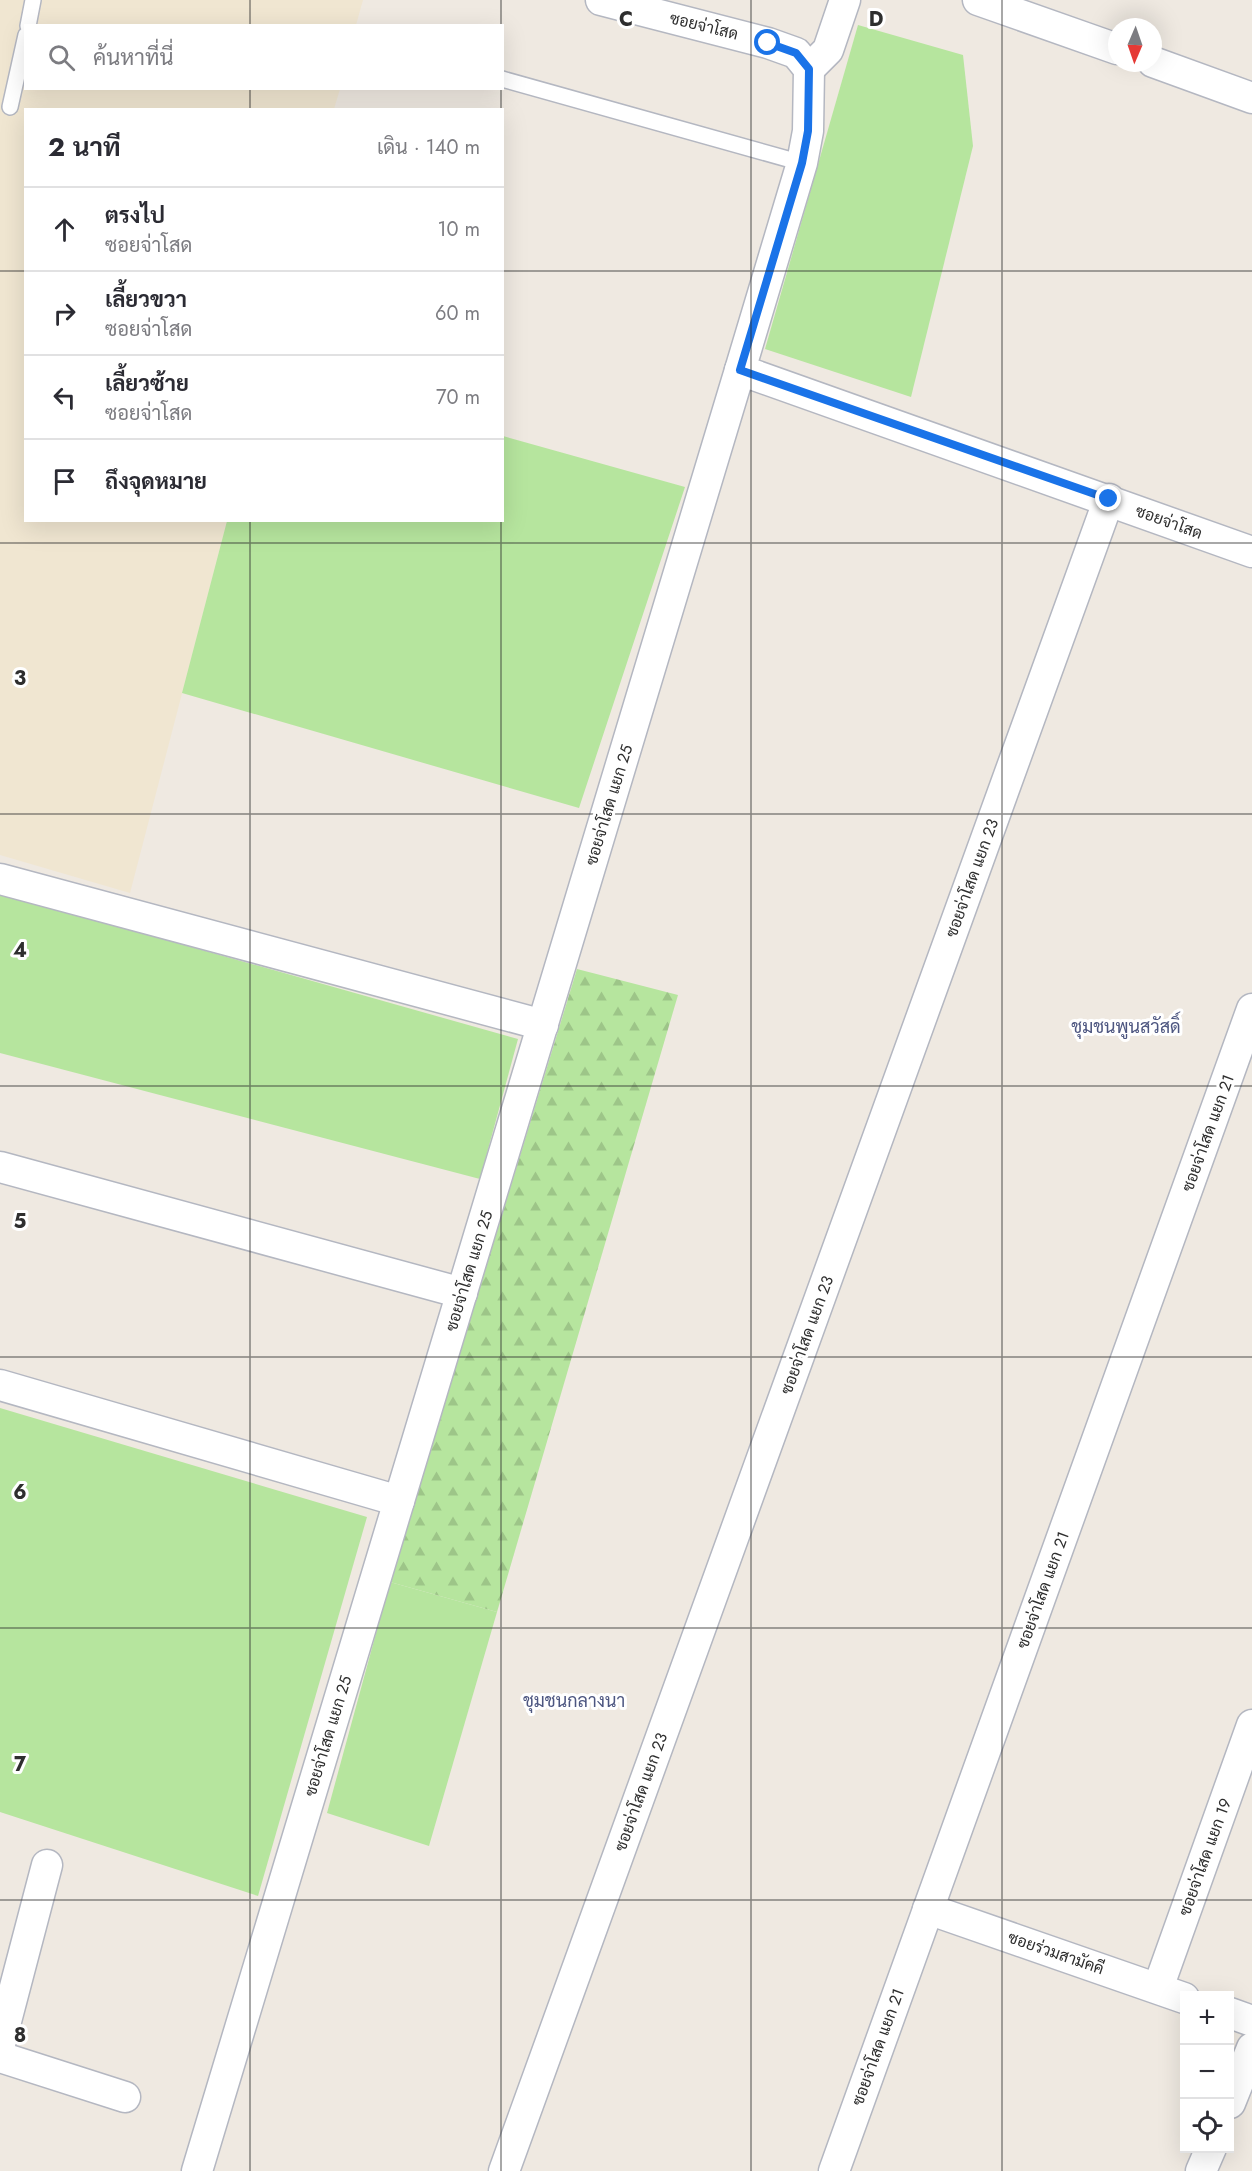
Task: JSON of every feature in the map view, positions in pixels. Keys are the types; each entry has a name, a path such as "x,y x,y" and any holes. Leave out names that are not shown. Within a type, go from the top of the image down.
{"street":[{"name":"ซอยจ่าโสด","path":"601,0 768,43 796,53 809,69"},
{"path":"740,370 802,163 808,131 809,69 828,50 845,0"},
{"path":"978,0 1108,46"},
{"path":"1162,65 1252,98"},
{"name":"ซอยจ่าโสด","path":"740,370 1109,499 1252,552"},
{"name":"ซอยจ่าโสด แยก 25","path":"197,2171 740,370"},
{"name":"ซอยจ่าโสด แยก 23","path":"504,2171 1109,499"},
{"path":"0,879 543,1025"},
{"name":"ซอยจ่าโสด แยก 21","path":"834,2171 1252,1009"},
{"path":"0,1167 462,1293"},
{"path":"0,1385 399,1501"},
{"name":"ซอยจ่าโสด แยก 19","path":"1171,1993 1252,1725"},
{"path":"0,2044 47,1865"},
{"name":"ซอยร่วมสามัคคี","path":"928,1909 1171,1993"},
{"path":"1234,2014 1252,2021"},
{"path":"1232,2099 1252,2048"},
{"path":"0,2057 125,2097"},
{"path":"1202,2171 1209,2153"}],"lane":[{"path":"28,24 33,0"},
{"path":"10,107 24,45"},
{"path":"504,80 802,163"}],"shaded area":[{"path":"0,0 363,0 356,24 24,24 24,90 340,90 334,108 24,108 24,522 227,522 130,893 0,855"}],"green space":[{"path":"858,25 963,55 973,146 911,397 765,349"},
{"path":"504,436 685,487 579,808 182,693 227,522 504,522"},
{"path":"0,893 518,1039 480,1179 0,1053"},
{"path":"577,969 678,995 497,1612 390,1582"},
{"path":"0,1408 367,1517 258,1896 0,1812"},
{"path":"390,1582 497,1612 429,1846 327,1813"}],"district":[{"name":"ชุมชนพูนสวัสดิ์","path":"1126,1027"},
{"name":"ชุมชนกลางนา","path":"574,1701"}],"route":[{"path":"768,43 796,53 809,69 808,131 802,163 740,370 1109,499"}]}
